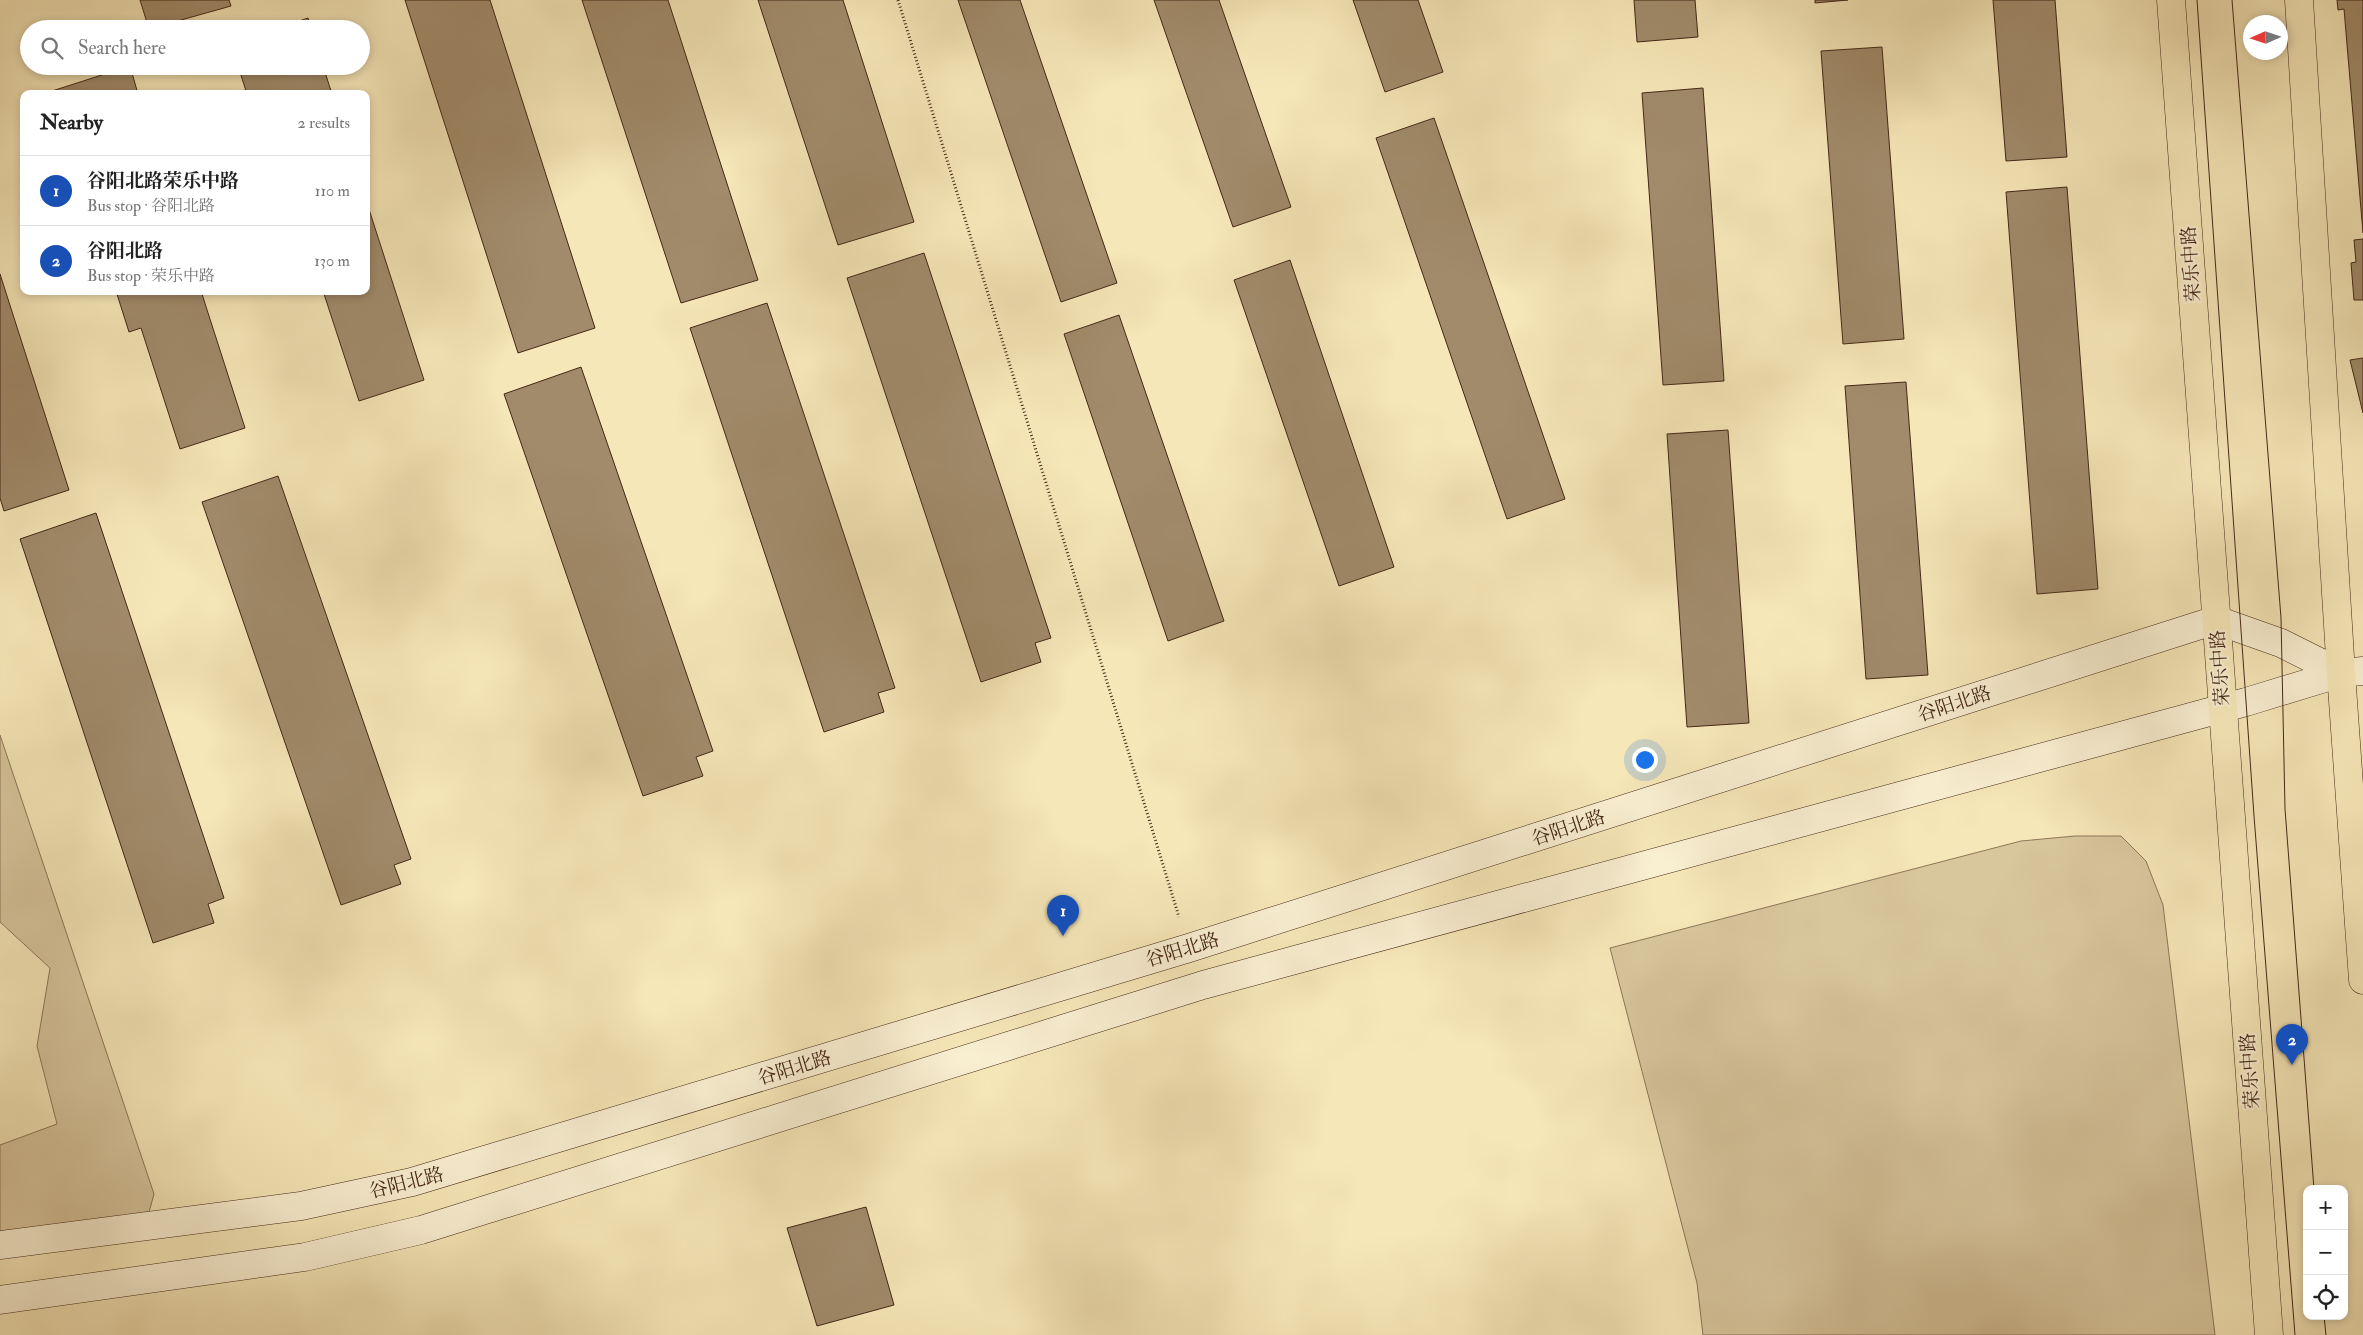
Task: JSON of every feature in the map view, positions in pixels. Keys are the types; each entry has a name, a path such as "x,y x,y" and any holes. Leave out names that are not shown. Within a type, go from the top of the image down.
{"main road":[{"name":"荣乐中路","path":"2171,0 2269,1335"},
{"path":"2299,0 2352,672 2363,980"},
{"name":"谷阳北路","path":"0,1245 301,1206 412,1182 1189,948 2216,620"},
{"path":"2216,620 2281,643 2352,672"},
{"path":"0,1300 304,1257 421,1230 1204,985 2352,672"}],"path":[{"path":"898,0 1189,948"}],"shaded area":[{"path":"0,735 154,1194 148,1216 0,1242 0,1145 57,1124 37,1046 50,968 0,922"},
{"path":"2075,836 2121,836 2146,861 2163,905 2215,1335 1703,1335 1697,1283 1610,948 2021,841"}],"building":[{"path":"140,0 229,0 231,6 181,20 146,20"},
{"path":"405,0 490,0 595,328 518,353"},
{"path":"582,0 668,0 758,280 681,303"},
{"path":"758,0 843,0 914,222 838,245"},
{"path":"958,0 1020,0 1117,283 1061,302"},
{"path":"1154,0 1219,0 1291,207 1233,227"},
{"path":"1353,0 1418,0 1443,72 1385,92"},
{"path":"1634,0 1695,0 1698,37 1637,42"},
{"path":"1815,0 1848,0 1815,3"},
{"path":"1993,0 2055,0 2067,157 2006,161"},
{"path":"2337,0 2363,0 2363,233 2344,9 2338,10"},
{"path":"1882,47 1904,339 1843,344 1821,51"},
{"path":"102,75 133,75 137,90 55,90"},
{"path":"241,75 326,75 331,90 246,90"},
{"path":"1703,88 1724,381 1663,385 1642,93"},
{"path":"1434,118 1565,499 1507,519 1376,138"},
{"path":"2067,187 2098,589 2037,594 2006,192"},
{"path":"370,212 424,380 359,401 324,295 370,295"},
{"path":"2363,239 2363,300 2354,300 2351,263 2356,262 2354,240"},
{"path":"924,253 1051,638 1035,643 1041,662 981,682 847,278"},
{"path":"1290,260 1394,567 1339,586 1234,280"},
{"path":"0,274 69,490 4,511 0,498"},
{"path":"117,295 202,295 245,428 180,449 141,328 129,332"},
{"path":"767,303 895,688 878,693 884,712 824,732 690,328"},
{"path":"1119,315 1224,621 1168,641 1064,334"},
{"path":"2363,358 2363,413 2350,360"},
{"path":"581,367 713,751 696,757 703,776 643,796 504,394"},
{"path":"1906,382 1928,675 1866,679 1845,386"},
{"path":"1728,430 1749,723 1687,727 1667,434"},
{"path":"278,476 411,859 394,865 401,884 341,905 202,502"},
{"path":"96,513 224,898 208,904 214,923 153,943 20,539"},
{"path":"866,1207 894,1305 817,1326 787,1228"}],"tram line":[{"path":"2197,0 2254,816 2295,1335"},
{"path":"2232,0 2281,618 2285,809 2314,1185"},
{"path":"2324,1320 2326,1335"}],"place":[{"name":"谷阳北路荣乐中路","path":"1063,936"},
{"name":"谷阳北路","path":"2292,1065"}]}
